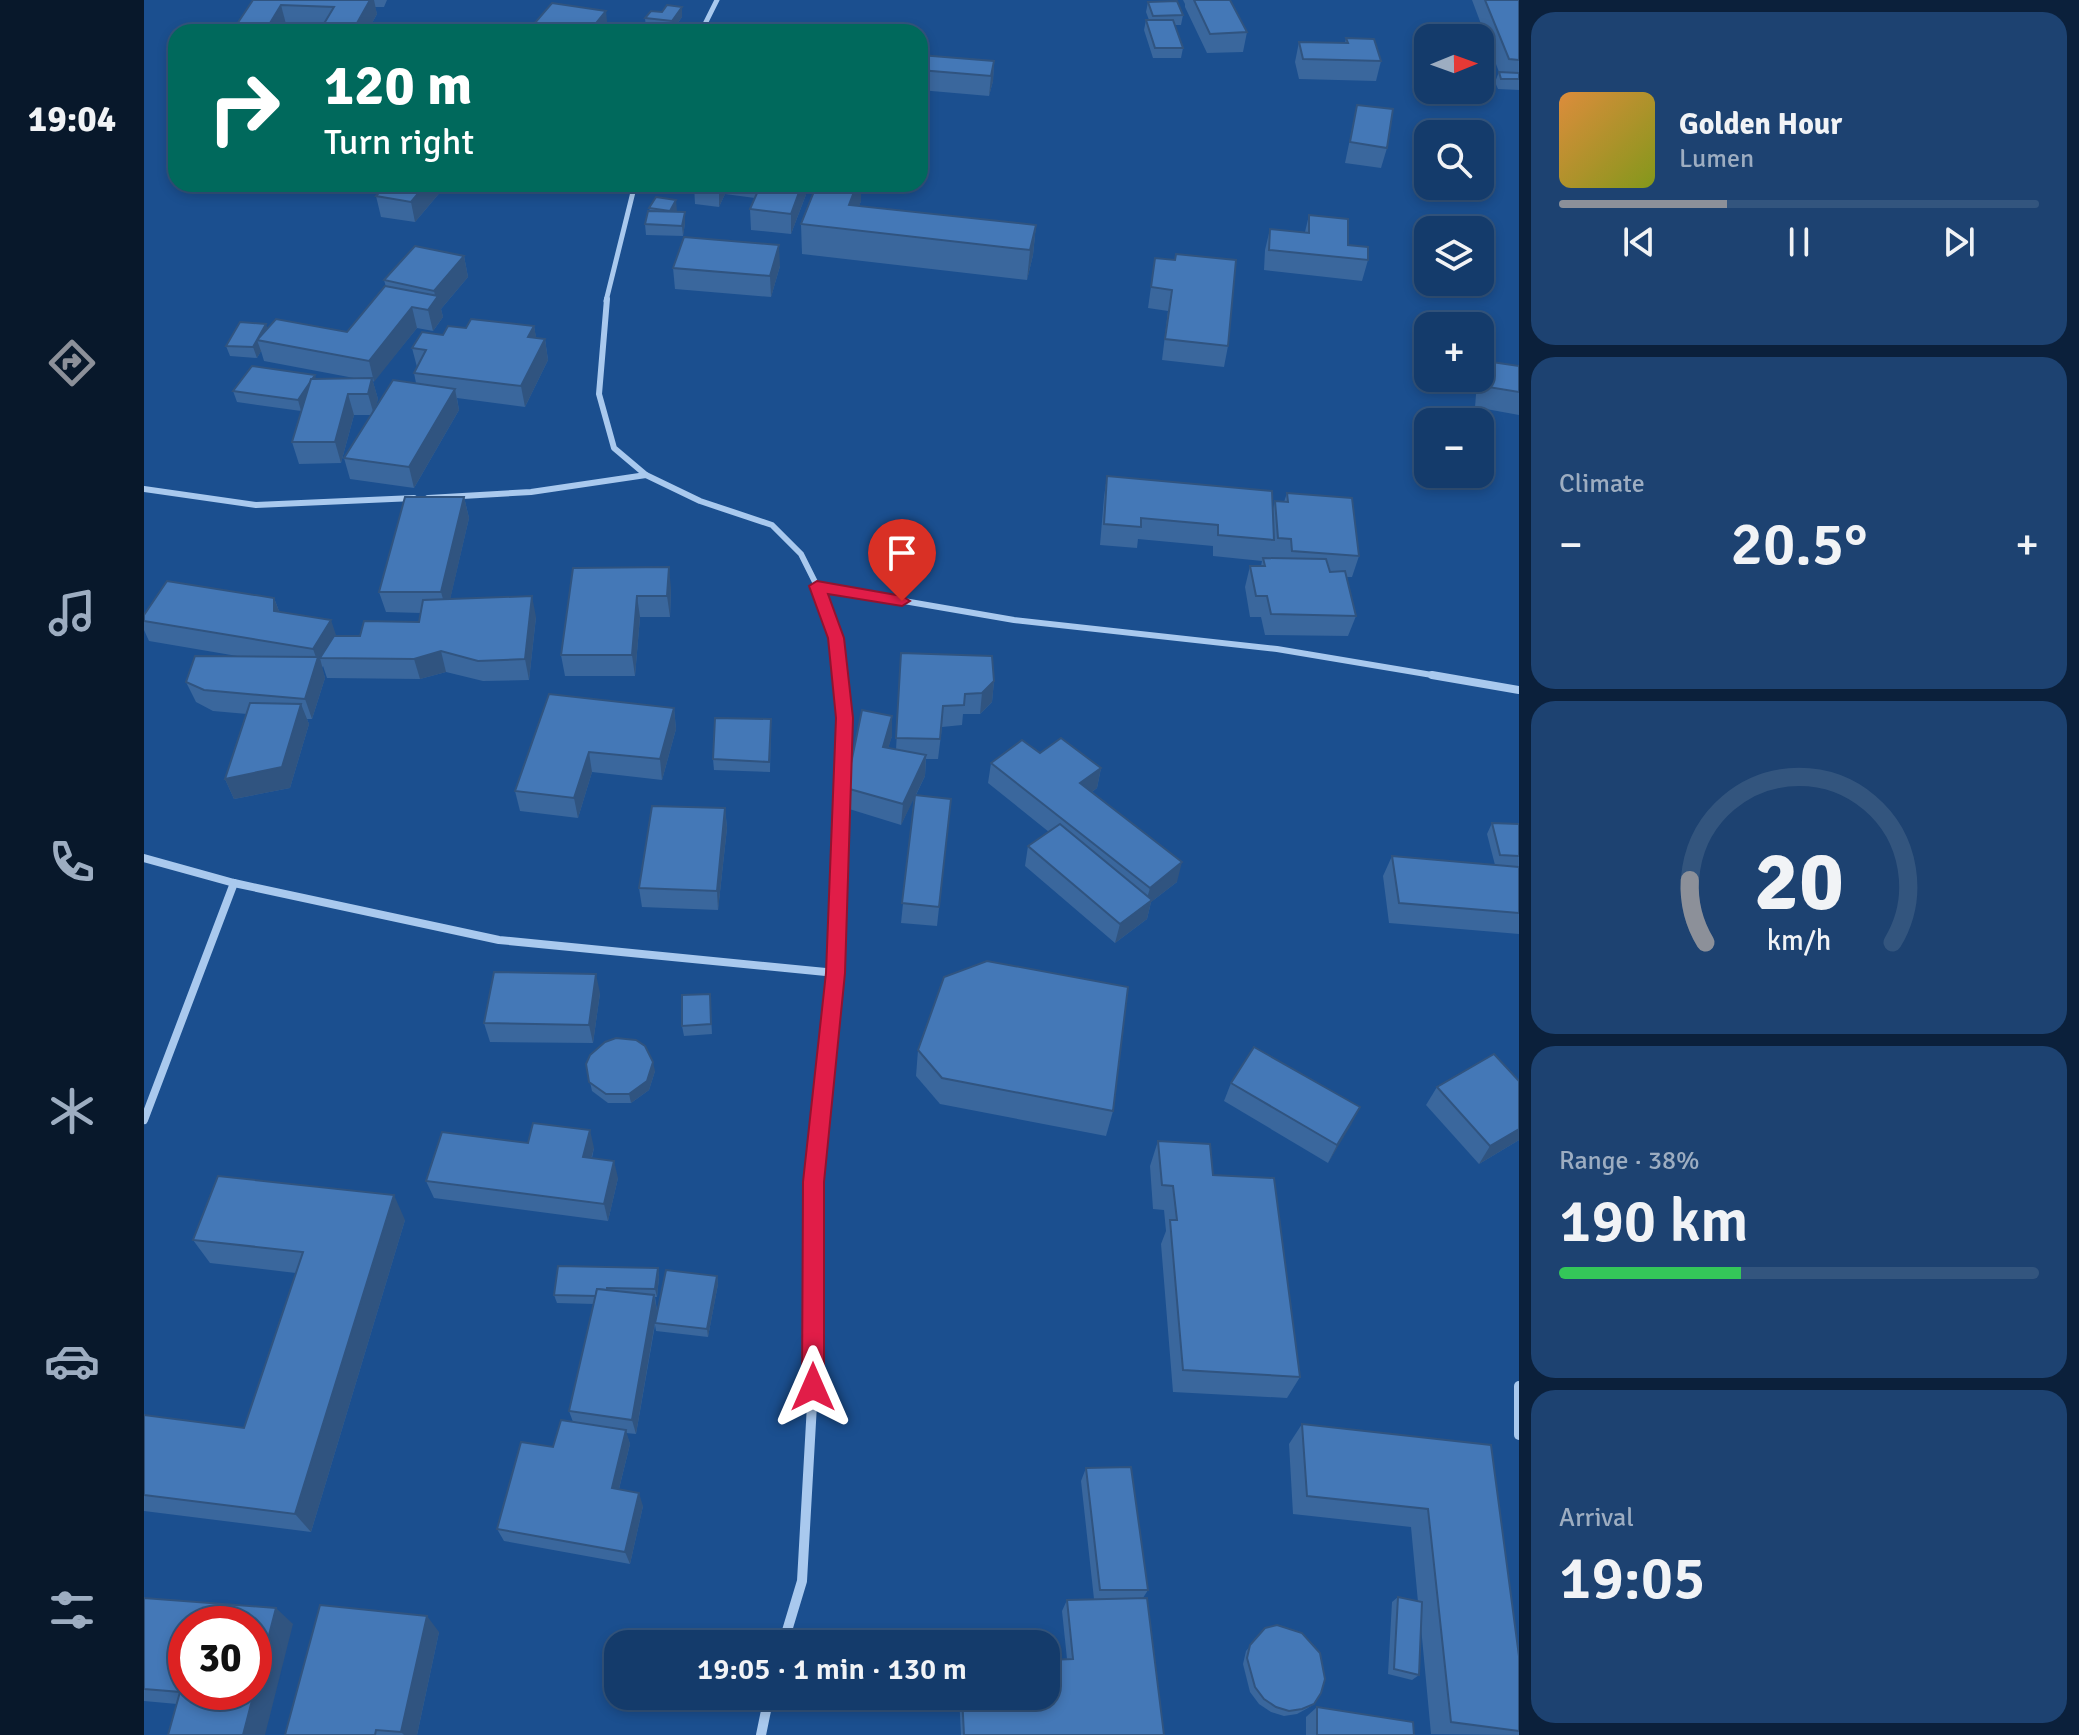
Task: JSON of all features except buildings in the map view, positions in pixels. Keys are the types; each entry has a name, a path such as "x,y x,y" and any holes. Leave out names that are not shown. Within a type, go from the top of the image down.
{"street":[{"path":"705,24 717,0"},
{"path":"633,192 607,295 599,394 614,448 646,475 700,501 772,525 801,554 817,586 836,638 844,718 836,973 814,1182 813,1387 802,1581 787,1630"},
{"path":"144,489 256,505 329,504 531,492 646,475"},
{"path":"817,586 1014,620 1290,651 1519,690"},
{"path":"144,858 234,883 499,940 836,973"},
{"path":"144,1120 234,883"},
{"path":"1519,1386 1519,1435"},
{"path":"761,1735 766,1710"}],"route":[{"path":"813,1387 814,1182 836,973 844,718 836,638 817,586 902,601"}]}
